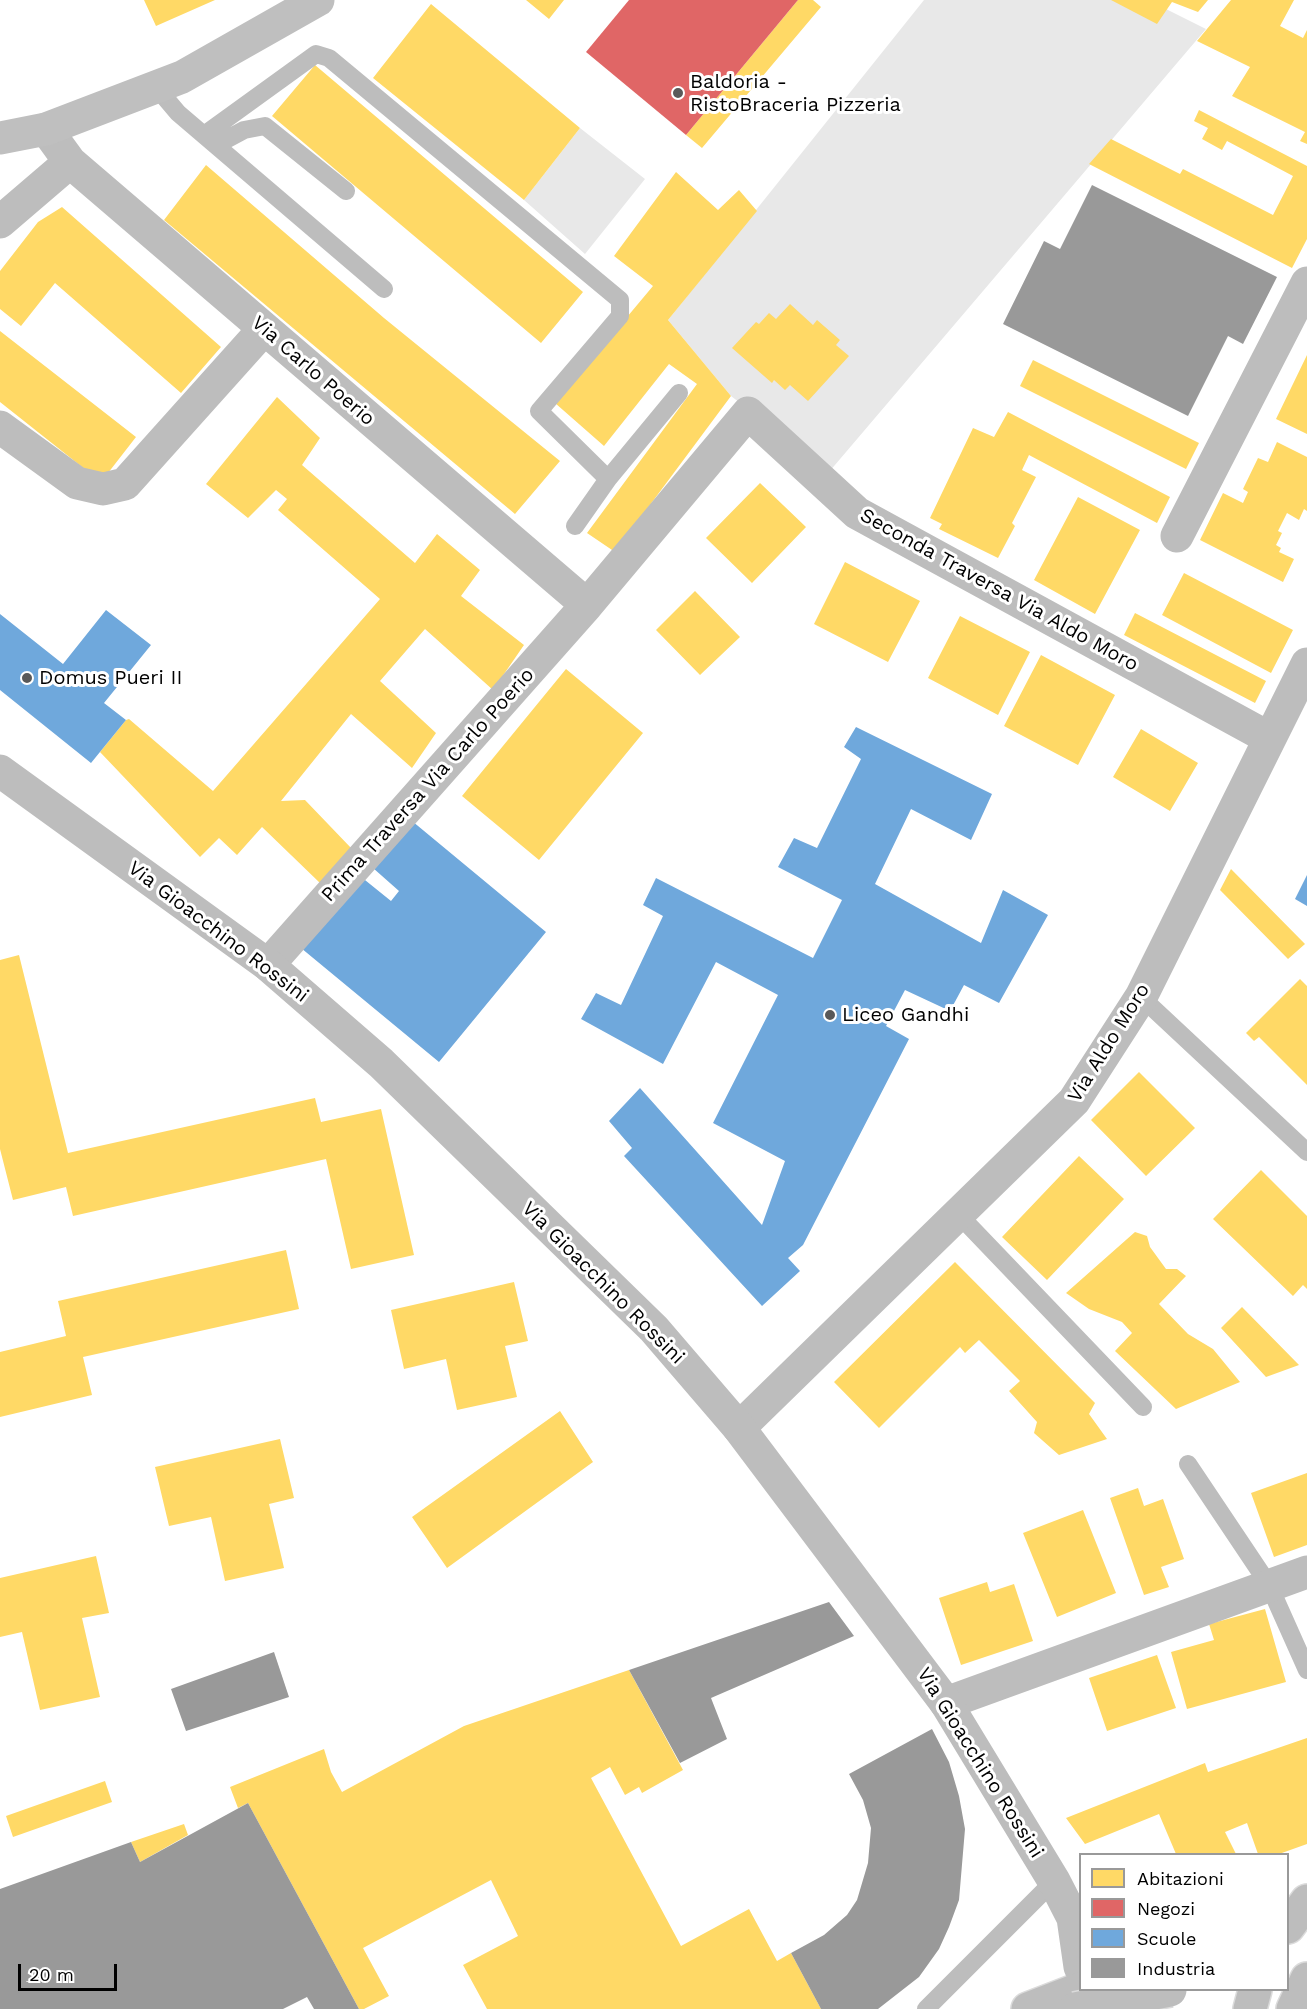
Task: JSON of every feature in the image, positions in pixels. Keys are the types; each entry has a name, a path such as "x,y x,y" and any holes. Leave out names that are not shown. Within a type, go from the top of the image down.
{"main road":[{"path":"0,138 46,129 182,77 318,0"},
{"name":"Via Carlo Poerio","path":"46,129 70,162 587,605"},
{"path":"0,222 70,162"},
{"path":"1177,536 1307,283"},
{"path":"0,427 77,483 103,489 125,484 264,329"},
{"name":"Seconda Traversa Via Aldo Moro","path":"587,605 748,413 857,513 1269,738"},
{"name":"Prima Traversa Via Carlo Poerio","path":"268,965 587,605"},
{"name":"Via Aldo Moro","path":"739,1428 1074,1101 1141,997 1307,664"},
{"name":"Via Gioacchino Rossini","path":"0,771 268,965 381,1063 654,1329 739,1428 946,1703 1077,1923 1079,1952"},
{"path":"946,1703 1307,1572"},
{"path":"1289,1924 1307,1901"},
{"path":"1289,1943 1307,1940"},
{"path":"1289,1977 1307,1978 1293,2009"},
{"path":"1028,2009 1079,1989"},
{"path":"1089,1991 1094,2009"},
{"path":"1123,1991 1131,2009"},
{"path":"1075,2009 1160,1991"},
{"path":"1250,2009 1254,1991"}],"lane":[{"path":"210,140 316,54 329,58 620,300 620,316 539,411 608,479"},
{"path":"156,87 178,112 384,289"},
{"path":"210,140 265,126 345,191"},
{"path":"575,526 608,479 679,393"},
{"path":"1141,997 1307,1152"},
{"path":"958,1215 1143,1407"},
{"path":"1188,1464 1269,1585 1307,1670"},
{"path":"926,2009 1054,1881"}],"shaded area":[{"path":"924,0 1148,0 1206,29 829,472 731,396 668,320"},
{"path":"580,128 645,179 585,254 524,200"}],"building: Abitazioni":[{"path":"144,0 215,0 156,26"},
{"path":"526,0 564,0 549,19"},
{"path":"798,0 813,0 821,7 702,148 686,135"},
{"path":"1111,0 1208,0 1198,12 1172,2 1157,24"},
{"path":"1231,0 1294,0 1280,26 1303,38 1307,30 1307,144 1300,141 1305,132 1232,96 1250,67 1197,41"},
{"path":"431,4 580,128 524,200 373,78"},
{"path":"315,65 583,292 541,343 272,116"},
{"path":"1199,110 1307,166 1307,239 1292,268 1089,164 1111,139 1180,174 1183,169 1273,215 1293,176 1227,141 1222,150 1202,139 1208,128 1194,121"},
{"path":"206,165 384,318 560,461 515,514 164,220"},
{"path":"676,172 718,210 739,190 757,211 668,320 731,396 615,552 587,533 697,384 669,364 604,446 555,403 653,286 614,256"},
{"path":"62,207 221,347 181,393 55,283 21,326 0,309 0,271 38,222"},
{"path":"790,304 813,325 817,320 840,340 836,345 849,356 808,401 790,385 785,390 774,380 772,383 732,348 756,322 759,324 769,313 776,319"},
{"path":"0,331 136,437 101,482 0,402"},
{"path":"1307,355 1307,434 1276,419"},
{"path":"1033,360 1199,443 1186,469 1020,386"},
{"path":"277,397 320,438 302,465 415,563 437,534 480,570 461,596 524,645 493,690 425,629 380,681 436,733 412,768 351,714 281,801 305,800 352,849 320,883 262,827 237,855 219,838 200,857 100,752 129,719 213,791 380,599 278,510 287,499 276,490 248,518 206,484"},
{"path":"1008,412 1170,497 1157,523 1029,455 1022,470 1036,477 1012,523 1015,526 998,558 939,529 942,524 930,518 973,428 994,437"},
{"path":"1277,442 1307,457 1307,511 1304,509 1299,520 1287,513 1278,531 1282,533 1276,545 1281,548 1279,552 1294,559 1283,582 1200,540 1223,493 1243,503 1248,492 1243,489 1258,458 1268,462"},
{"path":"760,483 806,527 752,583 706,538"},
{"path":"1078,497 1140,530 1095,614 1034,580"},
{"path":"845,562 920,601 888,662 814,624"},
{"path":"1184,573 1293,630 1271,673 1162,615"},
{"path":"695,591 740,637 700,675 656,630"},
{"path":"1135,613 1266,681 1255,703 1124,635"},
{"path":"960,616 1030,652 998,715 928,678"},
{"path":"1041,655 1115,695 1078,765 1004,726"},
{"path":"566,669 643,733 539,860 462,796"},
{"path":"1141,729 1198,763 1170,811 1113,777"},
{"path":"1231,869 1305,944 1288,959 1220,890"},
{"path":"19,955 68,1153 315,1098 321,1122 381,1109 414,1255 351,1269 326,1159 73,1216 66,1187 13,1200 0,1149 0,960"},
{"path":"1300,979 1307,986 1307,1085 1259,1037 1254,1041 1246,1033"},
{"path":"1139,1072 1195,1128 1146,1176 1091,1120"},
{"path":"1079,1156 1124,1199 1047,1280 1002,1237"},
{"path":"1261,1170 1307,1216 1307,1289 1303,1285 1293,1296 1213,1219"},
{"path":"1135,1232 1147,1236 1150,1247 1166,1269 1177,1269 1186,1276 1159,1304 1188,1334 1213,1349 1240,1382 1176,1409 1115,1351 1132,1333 1122,1322 1089,1309 1066,1293"},
{"path":"286,1250 299,1309 83,1357 92,1395 0,1417 0,1352 66,1336 58,1301"},
{"path":"955,1262 1095,1403 1089,1414 1107,1439 1059,1455 1034,1433 1037,1422 1009,1391 1020,1381 979,1340 965,1353 960,1347 879,1428 834,1382"},
{"path":"514,1282 528,1341 505,1346 517,1397 457,1410 446,1359 404,1369 391,1310"},
{"path":"1242,1307 1299,1365 1266,1377 1221,1328"},
{"path":"560,1411 593,1462 447,1568 412,1517"},
{"path":"280,1439 294,1498 269,1504 284,1568 225,1581 211,1517 169,1526 155,1467"},
{"path":"1307,1473 1307,1545 1274,1557 1251,1493"},
{"path":"1138,1488 1144,1506 1163,1499 1184,1559 1161,1567 1169,1587 1144,1595 1110,1498"},
{"path":"1083,1510 1116,1593 1057,1617 1023,1533"},
{"path":"96,1556 109,1613 82,1618 100,1697 40,1710 22,1632 0,1637 0,1578"},
{"path":"987,1582 990,1592 1014,1584 1033,1641 961,1665 939,1598"},
{"path":"1265,1609 1286,1682 1187,1709 1171,1652 1214,1640 1209,1624"},
{"path":"1157,1655 1176,1708 1107,1731 1089,1678"},
{"path":"629,1670 683,1770 642,1793 639,1787 625,1795 610,1767 591,1778 681,1946 749,1909 777,1961 791,1953 821,2009 487,2009 463,1965 518,1936 491,1880 363,1948 389,1996 364,2009 359,2009 248,1803 238,1808 230,1787 324,1749 331,1772 342,1792 464,1726"},
{"path":"1307,1738 1307,1844 1282,1853 1258,1853 1247,1823 1225,1832 1236,1853 1176,1853 1159,1814 1085,1844 1066,1818 1205,1763 1208,1772"},
{"path":"105,1781 112,1802 13,1837 6,1816"},
{"path":"184,1824 188,1835 140,1862 131,1842"}],"building: Negozi":[{"name":"Baldoria - RistoBraceria Pizzeria","path":"629,0 798,0 686,135 586,52"}],"building: Scuole":[{"path":"106,610 151,645 104,703 126,720 91,763 0,690 0,614 63,664"},
{"name":"Liceo Gandhi","path":"856,727 992,794 971,840 911,809 875,884 981,943 1003,890 1048,915 999,1003 964,985 950,1011 905,990 886,1026 909,1039 803,1245 788,1258 800,1271 762,1306 624,1156 632,1148 609,1121 640,1088 762,1225 785,1161 713,1123 778,995 716,962 663,1064 581,1019 596,993 621,1005 663,916 643,905 656,878 813,958 842,900 778,867 794,838 817,848 861,759 844,747"},
{"path":"412,821 546,932 439,1062 301,948 360,876 391,901 399,891 373,868"},
{"path":"1307,875 1307,906 1295,899"}],"building: Industria":[{"path":"1092,185 1277,277 1243,344 1228,336 1188,416 1003,324 1044,241 1060,249"},
{"path":"829,1602 854,1636 711,1698 727,1739 680,1763 629,1670"},
{"path":"274,1652 289,1697 186,1731 171,1689"},
{"path":"932,1729 949,1762 959,1796 965,1829 959,1900 949,1927 939,1949 919,1977 878,2009 821,2009 791,1953 824,1935 847,1915 857,1900 868,1863 871,1828 863,1800 849,1774"},
{"path":"248,1803 359,2009 314,2009 307,1997 283,2009 0,2009 0,1889 131,1842 140,1862"}],"place":[{"name":"Baldoria - RistoBraceria Pizzeria","path":"678,93"},
{"name":"Domus Pueri II","path":"27,678"},
{"name":"Liceo Gandhi","path":"830,1015"}]}
